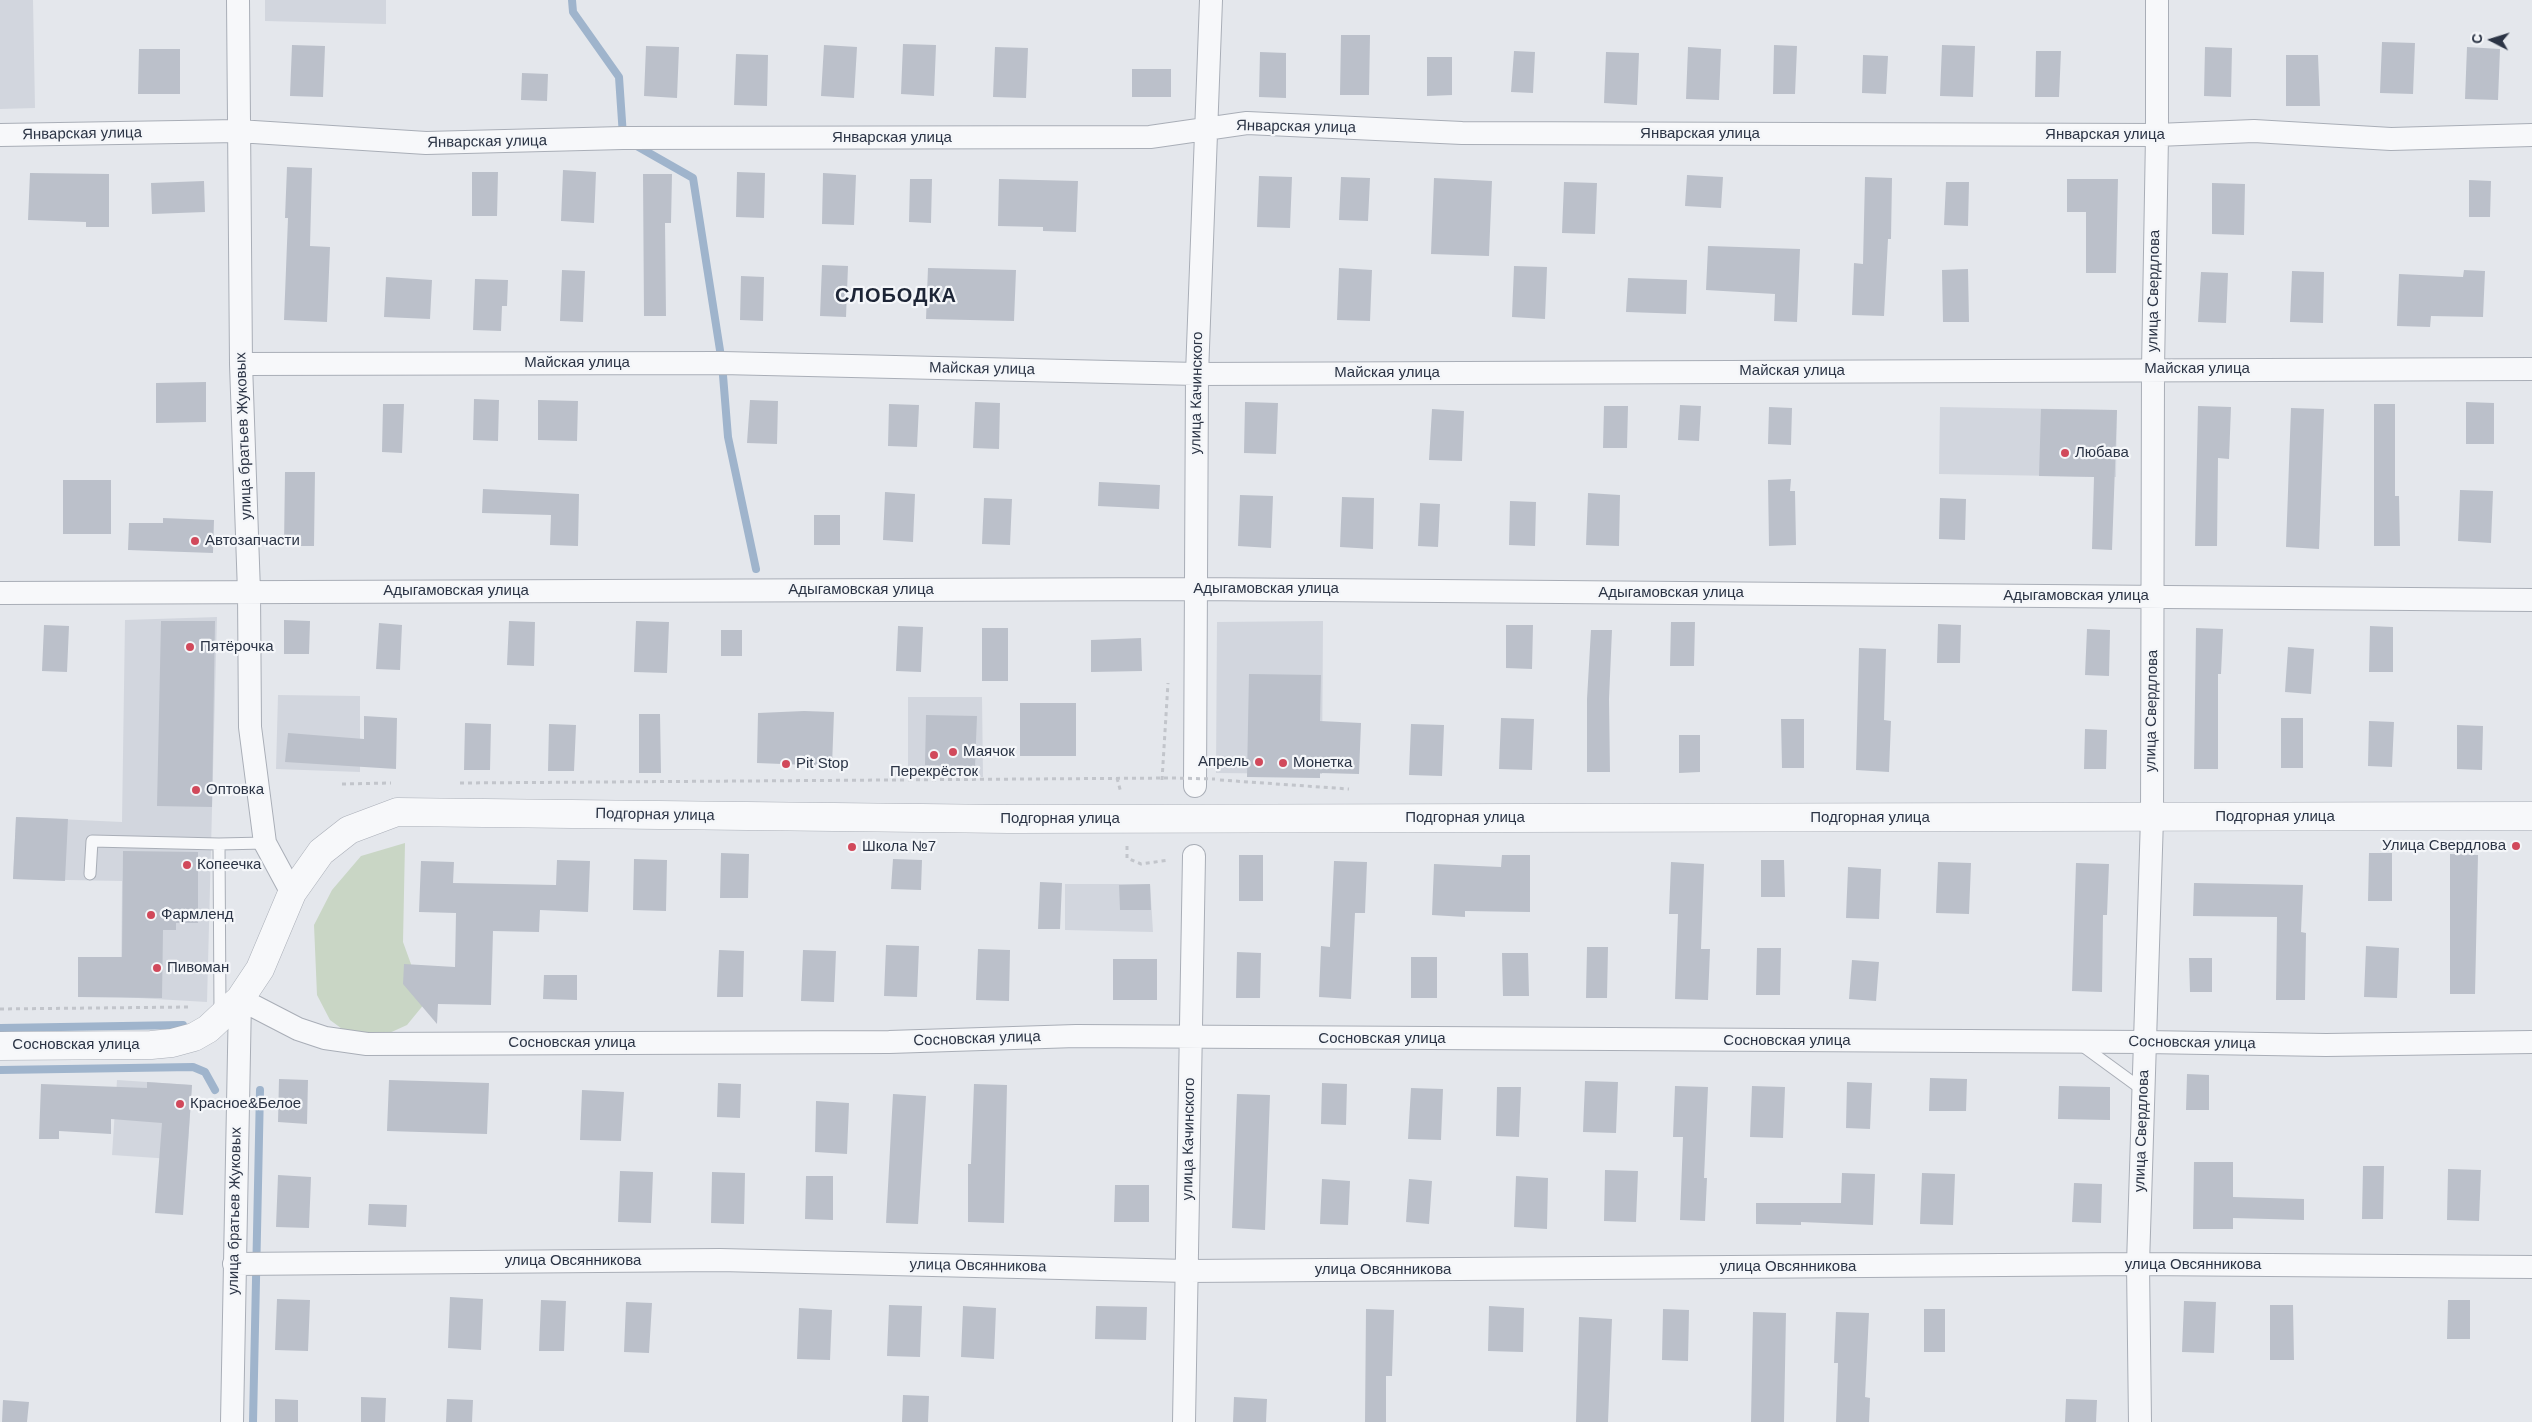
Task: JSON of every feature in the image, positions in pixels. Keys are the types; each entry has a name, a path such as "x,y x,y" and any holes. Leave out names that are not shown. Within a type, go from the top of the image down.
{"street":[{"name":"улица братьев Жуковых","path":"238,0 238,131 242,364 249,592 250,727 265,843 292,893"},
{"name":"улица Качинского","path":"1205,783 1195,588 1197,374 1210,0"},
{"name":"улица Свердлова","path":"2140,1422 2138,1264 2152,818 2154,597 2153,369 2157,0"},
{"name":"Январская улица","path":"0,136 238,131 426,143 623,138 1150,137 1247,123 1462,134 2157,135 2254,131 2391,139 2532,135"},
{"name":"Майская улица","path":"242,364 722,362 1197,374 2532,369"},
{"name":"Адыгамовская улица","path":"0,594 1195,588 2532,600"},
{"name":"Подгорная улица","path":"227,1008 260,969 292,893 311,864 334,840 365,822 397,812 1009,819 2532,816"},
{"name":"улица Качинского","path":"1184,1422 1194,856"},
{"name":"улица братьев Жуковых","path":"227,1008 234,1264 232,1422"},
{"name":"Сосновская улица","path":"0,1046 151,1045 172,1043 194,1037 227,1008 326,1038 368,1044 889,1042 1076,1036 1190,1039 2145,1042 2326,1045 2532,1042"},
{"name":"улица Овсянникова","path":"234,1264 720,1260 1188,1272 2138,1264 2532,1267"}],"lane":[{"path":"90,874 92,841 219,844 265,843"},
{"path":"219,844 227,1008"},
{"path":"2076,1042 2143,1090"}],"path":[{"path":"452,783 1172,778 1205,783"},
{"path":"342,784 392,783"},
{"path":"0,1009 227,1008"}],"shaded area":[{"path":"0,0 33,0 35,108 0,109"},
{"path":"265,0 386,0 386,24 265,21"},
{"path":"1940,407 2117,410 2116,477 1939,474"},
{"path":"217,617 207,1002 121,997 122,881 13,879 16,817 122,822 125,620"},
{"path":"1323,621 1322,774 1216,773 1217,622"},
{"path":"278,695 360,696 360,772 276,769"},
{"path":"908,697 982,697 983,777 908,777"},
{"path":"1065,884 1150,884 1153,932 1065,930"},
{"path":"117,1080 192,1085 187,1160 112,1155"}],"green space":[{"path":"405,843 403,942 425,1003 407,1025 385,1035 349,1034 330,1020 317,995 314,925 332,890 361,856"}],"building":[{"path":"1341,35 1370,35 1369,95 1340,95"},
{"path":"2382,42 2415,43 2413,94 2380,93"},
{"path":"903,44 936,45 934,96 901,94"},
{"path":"292,45 325,46 323,97 290,96"},
{"path":"824,45 857,47 854,98 821,96"},
{"path":"1774,45 1797,46 1795,94 1773,94"},
{"path":"1942,45 1975,46 1973,97 1940,96"},
{"path":"646,46 679,47 677,98 644,96"},
{"path":"995,47 1028,48 1026,98 993,97"},
{"path":"1688,47 1721,49 1719,100 1686,99"},
{"path":"2205,47 2232,48 2231,97 2204,96"},
{"path":"2467,47 2500,49 2498,100 2465,99"},
{"path":"139,49 180,49 180,94 138,94"},
{"path":"1514,51 1535,52 1533,93 1511,92"},
{"path":"2036,51 2061,51 2059,97 2035,97"},
{"path":"1260,52 1286,53 1286,98 1259,97"},
{"path":"1606,52 1639,53 1637,105 1604,103"},
{"path":"736,54 768,55 767,106 734,105"},
{"path":"1863,55 1888,56 1886,94 1862,93"},
{"path":"2286,55 2318,55 2320,106 2286,106"},
{"path":"1427,57 1452,57 1452,95 1427,96"},
{"path":"1132,69 1171,69 1171,97 1132,97"},
{"path":"522,73 548,74 547,101 521,100"},
{"path":"287,167 312,168 310,246 330,247 327,322 284,320 288,218 285,218"},
{"path":"563,170 596,172 594,223 561,221"},
{"path":"472,172 498,172 497,216 472,216"},
{"path":"737,172 765,173 764,218 736,217"},
{"path":"30,173 109,174 109,227 86,227 86,222 28,220"},
{"path":"823,173 856,175 854,225 822,224"},
{"path":"643,174 672,174 671,223 665,223 666,316 644,316"},
{"path":"1687,175 1723,177 1721,208 1685,206"},
{"path":"1259,176 1292,177 1290,228 1257,227"},
{"path":"1341,177 1370,178 1368,221 1339,220"},
{"path":"1865,177 1892,178 1891,239 1888,239 1884,316 1852,315 1854,263 1863,264"},
{"path":"1434,178 1492,181 1489,256 1431,254"},
{"path":"910,179 932,179 931,223 909,222"},
{"path":"999,179 1078,181 1076,232 1043,231 1043,227 998,226"},
{"path":"2067,179 2118,179 2116,273 2086,273 2086,212 2067,212"},
{"path":"2469,180 2491,181 2490,217 2469,217"},
{"path":"204,181 205,212 152,214 151,183"},
{"path":"1564,182 1597,183 1595,234 1562,233"},
{"path":"1946,182 1969,182 1968,226 1944,225"},
{"path":"2212,183 2245,184 2244,235 2212,234"},
{"path":"1708,246 1800,249 1797,322 1774,321 1775,294 1706,290"},
{"path":"822,265 848,266 846,317 820,316"},
{"path":"1514,266 1547,267 1545,319 1512,317"},
{"path":"928,268 1016,270 1014,321 926,319"},
{"path":"1339,268 1372,270 1370,321 1337,320"},
{"path":"1968,269 1969,322 1943,322 1942,270"},
{"path":"562,270 585,271 583,322 560,321"},
{"path":"2464,270 2485,271 2483,317 2431,316 2430,327 2397,326 2399,274 2463,277"},
{"path":"2292,271 2324,272 2323,323 2290,322"},
{"path":"2201,272 2228,273 2226,323 2198,322"},
{"path":"741,276 764,277 763,321 740,320"},
{"path":"386,277 432,280 430,319 384,317"},
{"path":"1628,278 1687,280 1686,314 1626,312"},
{"path":"475,279 508,280 507,306 502,306 501,331 473,330"},
{"path":"206,382 206,422 156,423 156,383"},
{"path":"474,399 499,400 498,441 473,440"},
{"path":"538,400 578,401 577,441 538,440"},
{"path":"750,400 778,401 777,444 747,443"},
{"path":"975,402 1000,403 999,449 973,448"},
{"path":"1245,402 1278,403 1276,454 1244,453"},
{"path":"2466,402 2494,403 2494,444 2466,444"},
{"path":"383,404 404,404 402,453 382,452"},
{"path":"889,404 919,405 917,447 888,446"},
{"path":"2374,404 2395,404 2395,496 2399,496 2400,546 2374,546"},
{"path":"1680,405 1701,406 1699,441 1678,440"},
{"path":"1604,406 1628,406 1627,448 1603,448"},
{"path":"2198,406 2231,407 2229,459 2218,458 2217,546 2195,546"},
{"path":"1769,407 1792,408 1791,445 1768,444"},
{"path":"2291,408 2324,409 2319,549 2286,547"},
{"path":"1432,409 1464,411 1462,461 1429,460"},
{"path":"2041,409 2117,410 2112,550 2092,549 2094,477 2039,476"},
{"path":"285,472 315,472 314,546 284,546"},
{"path":"1791,479 1790,491 1795,491 1796,545 1769,546 1768,480"},
{"path":"63,480 111,480 111,534 63,534"},
{"path":"1099,482 1160,485 1159,509 1098,506"},
{"path":"483,489 579,494 578,546 550,545 551,515 482,513"},
{"path":"2460,490 2493,491 2491,543 2458,541"},
{"path":"885,492 915,494 913,542 883,540"},
{"path":"1588,493 1620,495 1619,546 1586,545"},
{"path":"1240,495 1273,496 1271,548 1238,546"},
{"path":"1342,497 1374,498 1373,549 1340,547"},
{"path":"984,498 1012,499 1010,545 982,544"},
{"path":"1940,498 1966,499 1965,540 1939,539"},
{"path":"1510,501 1536,502 1535,546 1509,545"},
{"path":"1420,503 1440,504 1438,547 1418,546"},
{"path":"814,515 840,515 840,545 814,545"},
{"path":"163,518 214,520 213,553 128,550 129,523 163,523"},
{"path":"284,620 310,621 309,654 284,654"},
{"path":"161,621 215,621 212,807 157,806"},
{"path":"509,621 535,622 534,666 507,665"},
{"path":"636,621 669,622 667,673 634,672"},
{"path":"1671,622 1695,622 1694,666 1670,666"},
{"path":"379,623 402,625 400,670 376,669"},
{"path":"1938,624 1961,625 1960,663 1937,663"},
{"path":"44,625 69,626 67,672 42,671"},
{"path":"1506,625 1533,625 1532,669 1506,668"},
{"path":"898,626 923,627 921,672 896,671"},
{"path":"2370,626 2393,627 2393,672 2369,672"},
{"path":"982,628 1008,628 1008,681 982,681"},
{"path":"2196,628 2223,629 2221,674 2218,674 2218,769 2194,769"},
{"path":"2087,629 2110,630 2109,676 2085,675"},
{"path":"721,630 742,630 742,656 721,656"},
{"path":"1591,630 1612,630 1609,699 1610,772 1587,772 1587,699"},
{"path":"1141,638 1142,671 1091,672 1091,640"},
{"path":"2288,647 2314,649 2311,694 2285,692"},
{"path":"1859,648 1886,649 1884,720 1891,721 1889,772 1856,770"},
{"path":"1249,674 1321,675 1320,721 1361,723 1359,774 1320,773 1320,778 1247,777"},
{"path":"1020,703 1076,703 1076,756 1020,756"},
{"path":"834,712 832,766 757,763 758,713"},
{"path":"639,714 660,714 661,773 639,773"},
{"path":"926,715 977,716 975,766 925,765"},
{"path":"364,716 397,718 396,769 285,762 288,733 364,739"},
{"path":"1501,718 1534,719 1532,770 1499,769"},
{"path":"2281,718 2303,718 2303,768 2281,768"},
{"path":"1781,719 1804,719 1804,768 1782,768"},
{"path":"2369,721 2394,722 2392,767 2368,766"},
{"path":"465,723 491,724 490,770 464,770"},
{"path":"549,724 576,725 574,771 548,771"},
{"path":"1411,724 1444,725 1442,776 1409,775"},
{"path":"2457,725 2483,726 2482,770 2457,769"},
{"path":"2085,729 2107,730 2106,769 2084,769"},
{"path":"1679,735 1700,735 1700,772 1679,773"},
{"path":"16,817 68,819 65,881 13,879"},
{"path":"123,851 198,852 198,923 176,923 176,930 163,930 162,998 78,997 78,957 122,957"},
{"path":"721,853 749,854 748,898 720,898"},
{"path":"2369,853 2392,853 2392,901 2368,901"},
{"path":"2450,854 2478,855 2475,994 2450,994"},
{"path":"1239,855 1263,855 1263,901 1239,901"},
{"path":"1502,855 1530,855 1530,912 1465,911 1465,917 1432,915 1434,864 1501,867"},
{"path":"634,859 667,860 666,911 633,910"},
{"path":"893,859 922,860 921,890 891,889"},
{"path":"557,860 590,861 588,912 540,910 539,932 493,931 491,1005 438,1004 437,1024 403,984 404,964 455,967 456,913 419,912 421,861 454,862 453,883 556,885"},
{"path":"1761,860 1784,860 1785,897 1761,897"},
{"path":"1334,861 1367,862 1365,913 1355,913 1351,999 1319,997 1321,946 1330,947"},
{"path":"1671,862 1704,864 1701,949 1710,949 1708,1000 1675,999 1678,914 1669,914"},
{"path":"1938,862 1971,863 1969,914 1936,913"},
{"path":"2076,863 2109,864 2107,915 2103,915 2102,992 2072,991"},
{"path":"1848,867 1881,869 1879,919 1846,918"},
{"path":"1040,882 1062,883 1060,929 1038,929"},
{"path":"2194,883 2303,885 2301,932 2306,933 2305,1000 2276,1000 2277,917 2193,916"},
{"path":"1150,884 1151,910 1120,910 1119,885"},
{"path":"886,945 919,946 917,997 884,996"},
{"path":"2366,946 2399,948 2397,998 2364,997"},
{"path":"1587,947 1608,947 1607,998 1586,998"},
{"path":"1757,948 1781,948 1780,995 1756,995"},
{"path":"978,949 1010,950 1009,1001 976,1000"},
{"path":"719,950 744,951 743,997 717,997"},
{"path":"803,950 836,951 834,1002 801,1001"},
{"path":"1237,952 1261,953 1260,998 1236,998"},
{"path":"1502,953 1528,953 1529,996 1503,996"},
{"path":"1411,957 1437,957 1437,998 1411,998"},
{"path":"2189,958 2212,958 2212,992 2190,992"},
{"path":"1113,959 1157,959 1157,1000 1113,1000"},
{"path":"1852,960 1879,962 1876,1001 1849,999"},
{"path":"544,975 577,975 577,1000 543,999"},
{"path":"2187,1074 2209,1075 2209,1110 2186,1110"},
{"path":"1930,1078 1967,1079 1966,1111 1929,1111"},
{"path":"279,1079 308,1080 307,1124 278,1122"},
{"path":"389,1080 489,1083 487,1134 387,1131"},
{"path":"1585,1081 1618,1082 1616,1133 1583,1132"},
{"path":"147,1082 192,1085 183,1215 155,1213 162,1123 111,1119 111,1134 59,1131 59,1139 39,1139 41,1084 147,1088"},
{"path":"1847,1082 1872,1083 1870,1129 1846,1128"},
{"path":"718,1083 741,1084 740,1118 717,1117"},
{"path":"1322,1083 1347,1084 1346,1125 1321,1124"},
{"path":"974,1084 1007,1085 1004,1223 968,1222 968,1164 971,1164"},
{"path":"1675,1086 1708,1087 1704,1178 1707,1178 1705,1221 1680,1220 1683,1137 1673,1137"},
{"path":"1752,1086 1785,1087 1783,1138 1750,1137"},
{"path":"2059,1086 2110,1087 2110,1120 2058,1119"},
{"path":"1497,1087 1521,1087 1519,1137 1496,1136"},
{"path":"1411,1088 1443,1089 1441,1140 1408,1139"},
{"path":"582,1090 624,1092 621,1141 580,1140"},
{"path":"893,1094 926,1096 918,1224 886,1223"},
{"path":"1237,1094 1270,1095 1265,1230 1232,1228"},
{"path":"816,1101 849,1103 847,1154 815,1152"},
{"path":"2194,1162 2233,1162 2233,1197 2304,1199 2304,1220 2233,1218 2233,1229 2193,1229"},
{"path":"2363,1166 2384,1166 2383,1219 2362,1219"},
{"path":"2448,1169 2481,1170 2479,1221 2447,1220"},
{"path":"1605,1170 1638,1171 1636,1222 1604,1221"},
{"path":"620,1171 653,1172 651,1223 618,1222"},
{"path":"712,1172 745,1173 744,1224 711,1223"},
{"path":"1842,1173 1875,1174 1873,1225 1801,1222 1801,1225 1756,1224 1756,1203 1841,1203"},
{"path":"1922,1173 1955,1174 1953,1225 1920,1224"},
{"path":"278,1175 311,1177 309,1228 276,1227"},
{"path":"806,1176 833,1176 833,1220 805,1219"},
{"path":"1516,1176 1548,1178 1547,1229 1514,1227"},
{"path":"1322,1179 1350,1181 1348,1225 1320,1224"},
{"path":"1409,1179 1432,1181 1429,1224 1406,1222"},
{"path":"2074,1183 2102,1184 2101,1223 2072,1222"},
{"path":"1115,1185 1149,1185 1149,1222 1114,1222"},
{"path":"369,1204 407,1205 406,1227 368,1225"},
{"path":"450,1297 483,1299 481,1350 448,1348"},
{"path":"277,1299 310,1300 308,1351 275,1350"},
{"path":"541,1300 566,1301 564,1351 539,1351"},
{"path":"2448,1300 2470,1300 2470,1339 2447,1339"},
{"path":"2184,1301 2216,1302 2214,1353 2182,1352"},
{"path":"626,1302 652,1303 649,1353 624,1352"},
{"path":"889,1305 922,1306 920,1357 887,1356"},
{"path":"2270,1305 2293,1305 2294,1360 2270,1360"},
{"path":"963,1306 996,1308 994,1359 961,1357"},
{"path":"1096,1306 1147,1307 1146,1340 1095,1339"},
{"path":"1489,1306 1524,1308 1523,1352 1488,1351"},
{"path":"799,1308 832,1310 830,1360 797,1359"},
{"path":"1366,1309 1394,1310 1392,1376 1386,1376 1386,1422 1365,1422"},
{"path":"1663,1309 1689,1310 1688,1361 1662,1360"},
{"path":"1924,1309 1945,1309 1945,1352 1924,1352"},
{"path":"1753,1312 1786,1313 1784,1422 1751,1422"},
{"path":"1836,1312 1869,1313 1865,1397 1870,1398 1869,1422 1836,1422 1838,1363 1834,1363"},
{"path":"1579,1317 1612,1319 1608,1422 1576,1422"},
{"path":"903,1395 929,1396 928,1422 902,1422"},
{"path":"361,1397 386,1398 385,1422 361,1422"},
{"path":"1234,1397 1267,1399 1266,1422 1233,1422"},
{"path":"275,1399 298,1400 298,1422 275,1422"},
{"path":"447,1399 473,1400 472,1422 446,1422"},
{"path":"2066,1399 2097,1400 2096,1422 2065,1422"},
{"path":"3,1400 29,1402 27,1422 2,1422"}],"waterway":[{"path":"572,0 573,12 619,77 623,136"},
{"path":"635,145 693,178 722,363 728,437 756,569"},
{"path":"0,1028 183,1025"},
{"path":"0,1070 193,1067 205,1072 215,1090"},
{"path":"253,1422 260,1090"}],"place":[{"name":"Любава","path":"2065,453"},
{"name":"Автозапчасти","path":"195,541"},
{"name":"Пятёрочка","path":"190,647"},
{"name":"Маячок","path":"953,752"},
{"name":"Перекрёсток","path":"934,755"},
{"name":"Апрель","path":"1259,762"},
{"name":"Монетка","path":"1283,763"},
{"name":"Pit Stop","path":"786,764"},
{"name":"Оптовка","path":"196,790"},
{"name":"Улица Свердлова","path":"2516,846"},
{"name":"Школа №7","path":"852,847"},
{"name":"Копеечка","path":"187,865"},
{"name":"Фармленд","path":"151,915"},
{"name":"Пивоман","path":"157,968"},
{"name":"Красное&Белое","path":"180,1104"}],"district":[{"name":"СЛОБОДКА","path":"896,296"}]}
